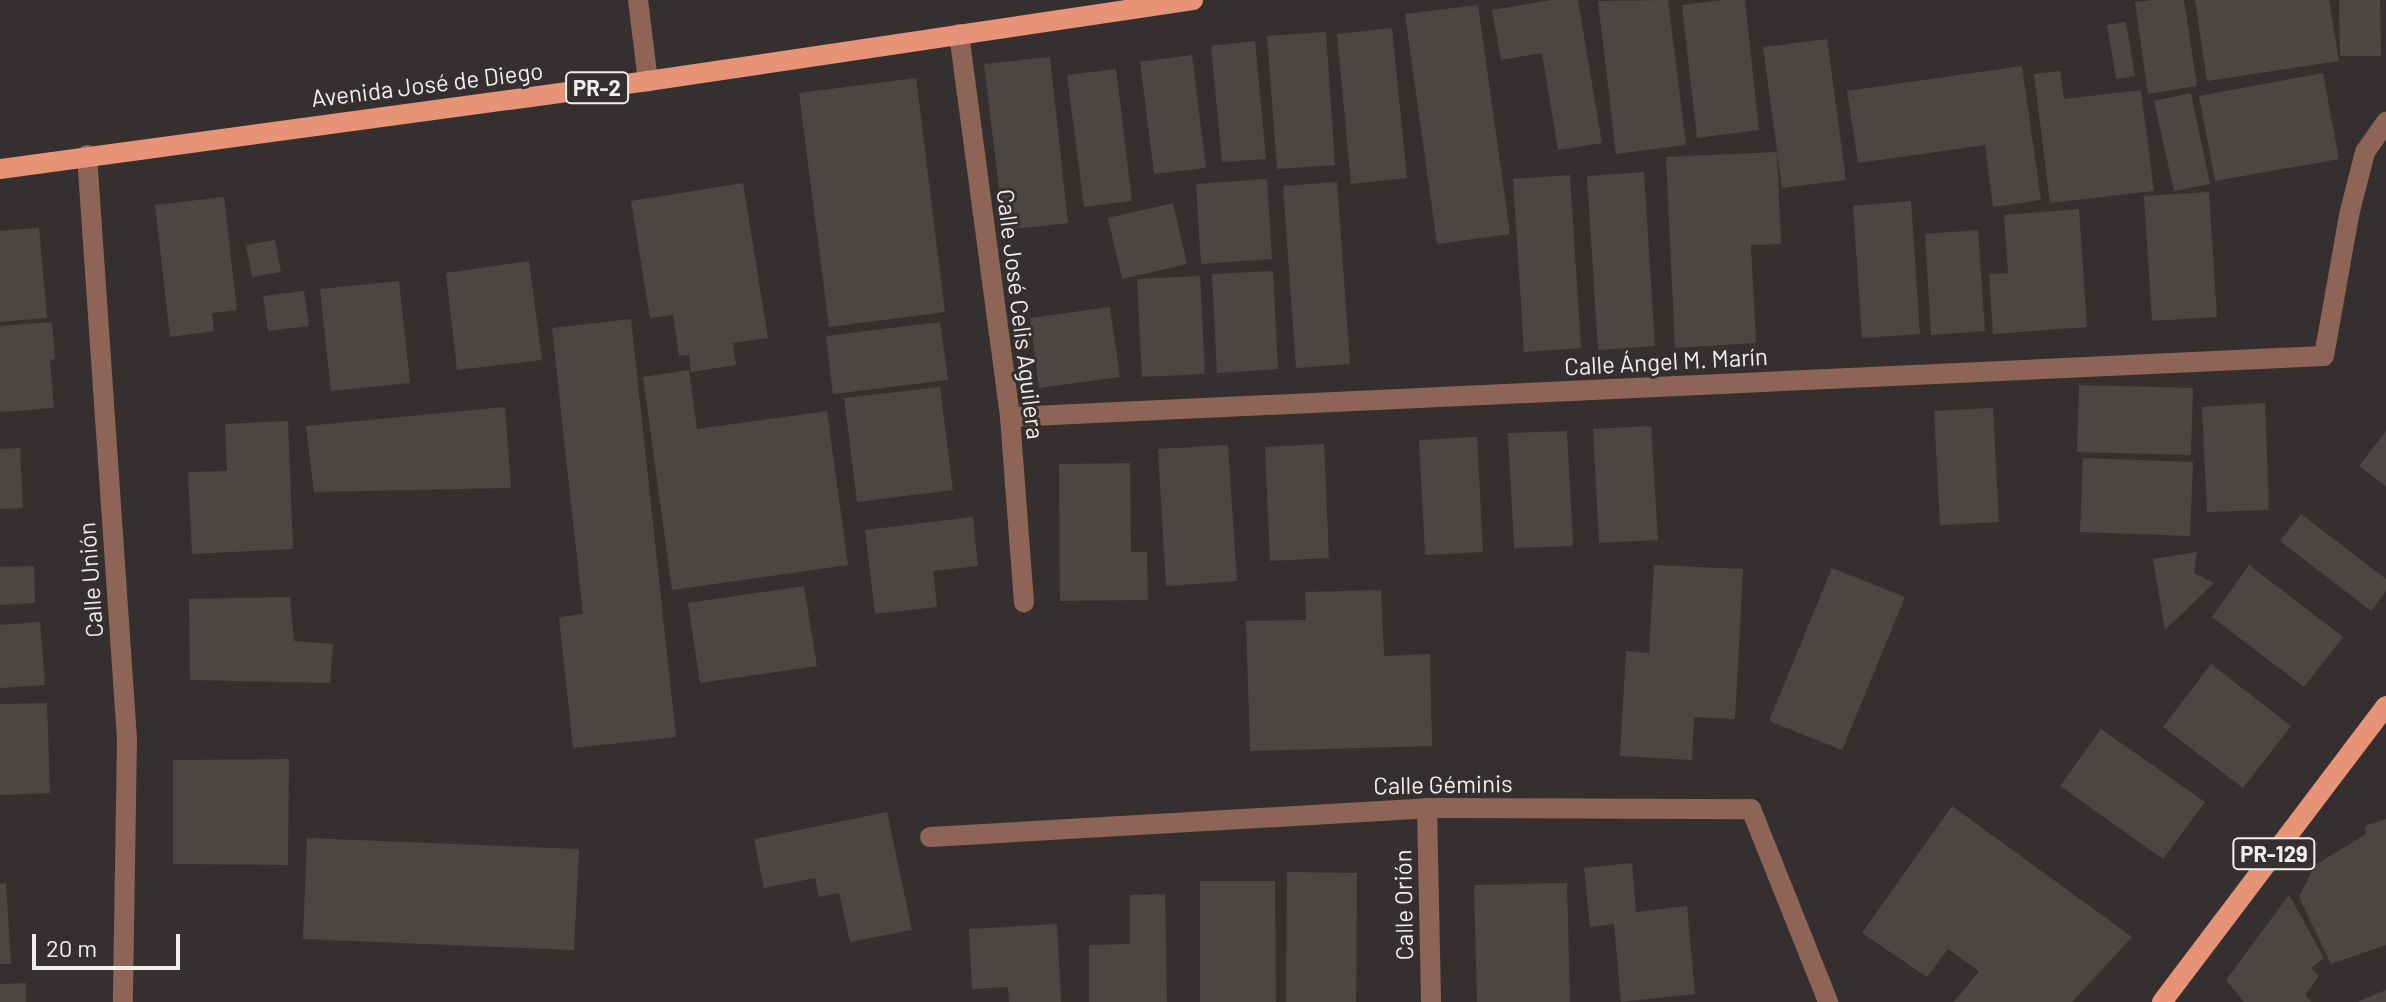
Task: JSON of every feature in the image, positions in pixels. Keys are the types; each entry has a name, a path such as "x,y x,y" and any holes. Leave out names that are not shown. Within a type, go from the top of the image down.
{"main road":[{"name":"Avenida José de Diego","path":"0,169 648,81 1193,0"},
{"name":"PR-129","path":"2162,1002 2386,706"}],"street":[{"path":"638,0 648,81"},
{"name":"Calle José Celis Aguilera","path":"959,34 1010,417 1024,602"},
{"name":"Calle Ángel M. Marín","path":"1010,417 2324,356 2349,215 2365,152 2386,122"},
{"name":"Calle Unión","path":"87,155 127,739 123,1002"},
{"name":"Calle Géminis","path":"930,837 1427,808 1751,809 1828,1002"},
{"name":"Calle Orión","path":"1427,808 1431,1002"}],"building":[{"path":"1551,0 1578,0 1602,143 1558,150 1542,53 1501,60 1492,10"},
{"path":"1668,0 1686,145 1616,154 1598,1"},
{"path":"1745,0 1759,130 1697,138 1682,5"},
{"path":"2184,0 2197,86 2148,94 2135,2"},
{"path":"2195,0 2329,0 2339,61 2207,81"},
{"path":"2339,0 2380,0 2381,56 2340,56"},
{"path":"1478,5 1510,234 1437,244 1405,14"},
{"path":"2126,22 2135,76 2116,79 2107,25"},
{"path":"1392,28 1407,178 1351,184 1337,34"},
{"path":"1326,32 1335,165 1277,169 1267,36"},
{"path":"1827,39 1846,180 1782,188 1763,47"},
{"path":"1255,41 1266,159 1222,162 1211,46"},
{"path":"1192,55 1206,168 1154,174 1140,62"},
{"path":"1050,57 1068,223 1004,230 984,64"},
{"path":"2022,66 2041,200 1993,207 1985,145 1858,163 1847,91"},
{"path":"1116,69 1132,201 1084,207 1067,75"},
{"path":"2060,71 2064,99 2141,90 2154,191 2050,203 2034,74"},
{"path":"2323,73 2339,159 2215,181 2199,96"},
{"path":"916,78 945,312 829,327 799,93"},
{"path":"2191,93 2210,184 2174,191 2154,101"},
{"path":"1777,152 1781,244 1751,245 1756,343 1675,348 1666,157"},
{"path":"1644,172 1655,346 1598,350 1587,176"},
{"path":"1570,175 1581,348 1524,352 1513,179"},
{"path":"1267,179 1272,259 1201,264 1196,184"},
{"path":"1337,182 1350,364 1296,368 1283,186"},
{"path":"743,183 768,338 733,343 736,365 691,372 689,355 679,356 673,315 650,318 631,201"},
{"path":"2209,192 2217,317 2152,321 2144,196"},
{"path":"224,197 237,310 212,313 214,331 170,337 155,205"},
{"path":"1911,201 1920,334 1862,338 1853,206"},
{"path":"1173,203 1187,264 1122,279 1108,218"},
{"path":"2079,209 2087,327 1993,334 1989,274 2008,273 2004,215"},
{"path":"39,228 47,318 0,322 0,231"},
{"path":"1978,230 1985,331 1931,335 1925,234"},
{"path":"275,240 281,272 252,277 246,245"},
{"path":"529,261 542,360 457,370 446,273"},
{"path":"1273,271 1278,369 1217,373 1212,274"},
{"path":"1200,276 1205,374 1142,377 1137,279"},
{"path":"399,281 410,383 331,391 320,289"},
{"path":"304,291 309,326 268,331 263,296"},
{"path":"1110,307 1120,377 1039,388 1030,318"},
{"path":"631,319 676,737 573,748 559,617 583,614 552,328"},
{"path":"52,322 55,359 50,360 54,408 0,412 0,326"},
{"path":"940,322 948,380 833,394 826,336"},
{"path":"689,370 697,429 827,411 848,565 672,590 643,377"},
{"path":"2079,385 2193,388 2191,455 2077,452"},
{"path":"940,387 953,490 857,502 844,398"},
{"path":"2265,403 2269,510 2207,512 2202,407"},
{"path":"505,407 511,488 314,492 306,426"},
{"path":"1993,408 1999,522 1940,525 1934,411"},
{"path":"288,421 293,549 192,554 188,472 227,471 225,424"},
{"path":"1651,426 1658,540 1599,543 1593,429"},
{"path":"1567,431 1573,546 1514,548 1508,433"},
{"path":"2386,431 2386,486 2359,466"},
{"path":"1477,437 1483,552 1425,555 1419,440"},
{"path":"1324,444 1329,558 1270,561 1265,447"},
{"path":"1228,445 1237,581 1166,586 1158,449"},
{"path":"20,448 23,508 0,509 0,449"},
{"path":"2083,458 2193,462 2190,536 2080,532"},
{"path":"1130,463 1131,552 1147,552 1148,600 1060,601 1059,464"},
{"path":"2301,514 2386,579 2386,591 2371,611 2280,541"},
{"path":"973,517 978,566 933,571 937,607 875,614 865,530"},
{"path":"2197,552 2194,573 2214,583 2165,630 2153,559"},
{"path":"1654,565 1743,569 1735,719 1694,717 1692,760 1620,756 1626,651 1649,653"},
{"path":"2249,565 2343,637 2304,687 2212,617"},
{"path":"34,566 35,603 0,605 0,567"},
{"path":"1832,568 1905,597 1842,750 1769,721"},
{"path":"804,586 817,666 700,683 688,603"},
{"path":"1381,590 1384,656 1430,654 1432,746 1250,751 1246,621 1306,620 1305,592"},
{"path":"290,597 294,641 333,644 330,683 190,680 189,599"},
{"path":"40,622 45,685 0,688 0,625"},
{"path":"2211,664 2291,726 2243,788 2163,727"},
{"path":"47,703 50,793 0,795 0,704"},
{"path":"2101,729 2205,802 2163,859 2060,786"},
{"path":"289,759 288,865 173,864 173,760"},
{"path":"1952,806 2132,937 2072,1002 1954,1002 1979,971 1948,949 1927,977 1862,933"},
{"path":"887,812 912,930 850,942 839,893 819,897 815,878 764,888 754,839"},
{"path":"2386,819 2386,945 2331,964 2299,897 2315,865 2366,834 2365,826"},
{"path":"307,838 579,849 574,950 303,939"},
{"path":"1632,863 1636,912 1687,906 1695,994 1621,1002 1614,924 1590,927 1584,868"},
{"path":"1287,872 1357,873 1356,1002 1286,1002"},
{"path":"1200,881 1275,881 1276,1002 1200,1002"},
{"path":"6,883 11,964 0,964 0,884"},
{"path":"1567,883 1570,1002 1477,1002 1474,885"},
{"path":"1165,894 1167,1002 1089,1002 1089,945 1130,944 1130,895"},
{"path":"2289,895 2324,958 2311,968 2319,976 2305,995 2312,1002 2244,1002 2226,980"},
{"path":"1057,924 1061,1002 1009,1002 1008,987 972,989 969,929"},
{"path":"26,983 26,1002 0,1002 0,984"},
{"path":"2386,990 2386,1002 2357,1002"}]}
